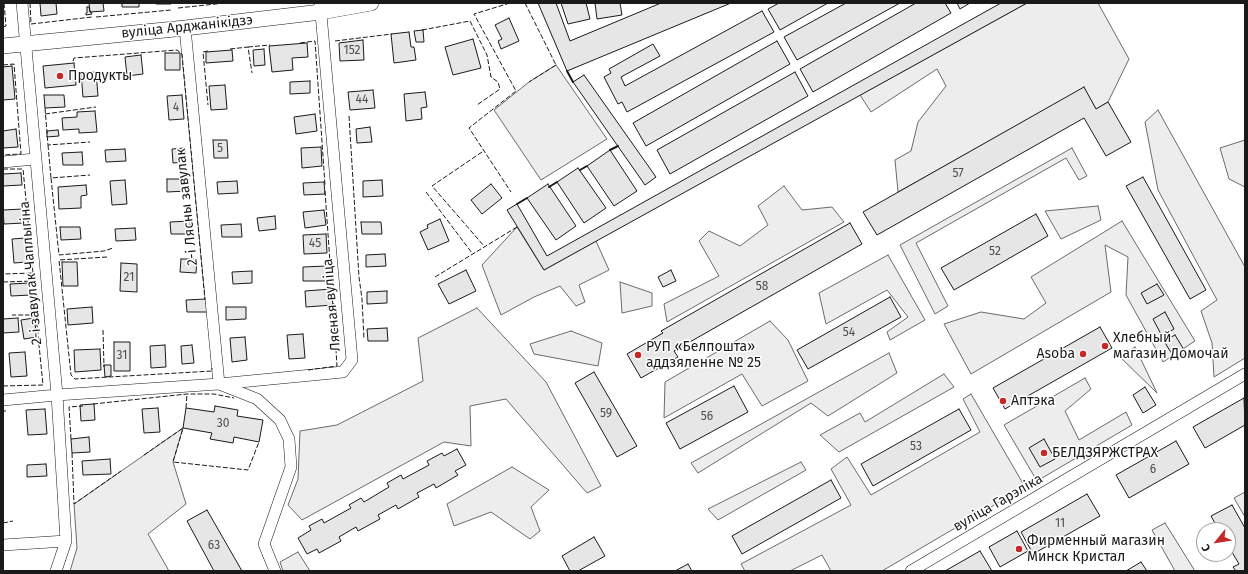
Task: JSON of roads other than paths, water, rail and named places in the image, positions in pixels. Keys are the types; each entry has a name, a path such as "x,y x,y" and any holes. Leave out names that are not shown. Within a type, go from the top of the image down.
{"main road":[{"name":"вуліца Арджанікідзэ","path":"3,46 185,28 321,7 371,3"}],"street":[{"name":"2-і завулак Чаплыгіна","path":"22,3 57,394 66,541"},
{"name":"Лясная вуліца","path":"3,400 57,394 219,384 343,372 352,360 321,7"},
{"name":"2-і Лясны завулак","path":"185,28 219,384"},
{"path":"3,162 35,159"},
{"name":"вуліца Гарэліка","path":"911,571 1245,374"},
{"path":"219,384 257,399 280,420 289,439 291,467 264,544 275,571"},
{"path":"3,545 66,541 56,571"}],"place":[{"name":"Продукты","path":"60,76"},
{"name":"Хлебный магазин Домочай","path":"1105,346"},
{"name":"Asoba","path":"1083,354"},
{"name":"РУП «Белпошта» аддзяленне № 25","path":"638,355"},
{"name":"Аптэка","path":"1003,401"},
{"name":"БЕЛДЗЯРЖСТРАХ","path":"1044,453"},
{"name":"Фирменный магазин Минск Кристал","path":"1019,549"}]}
